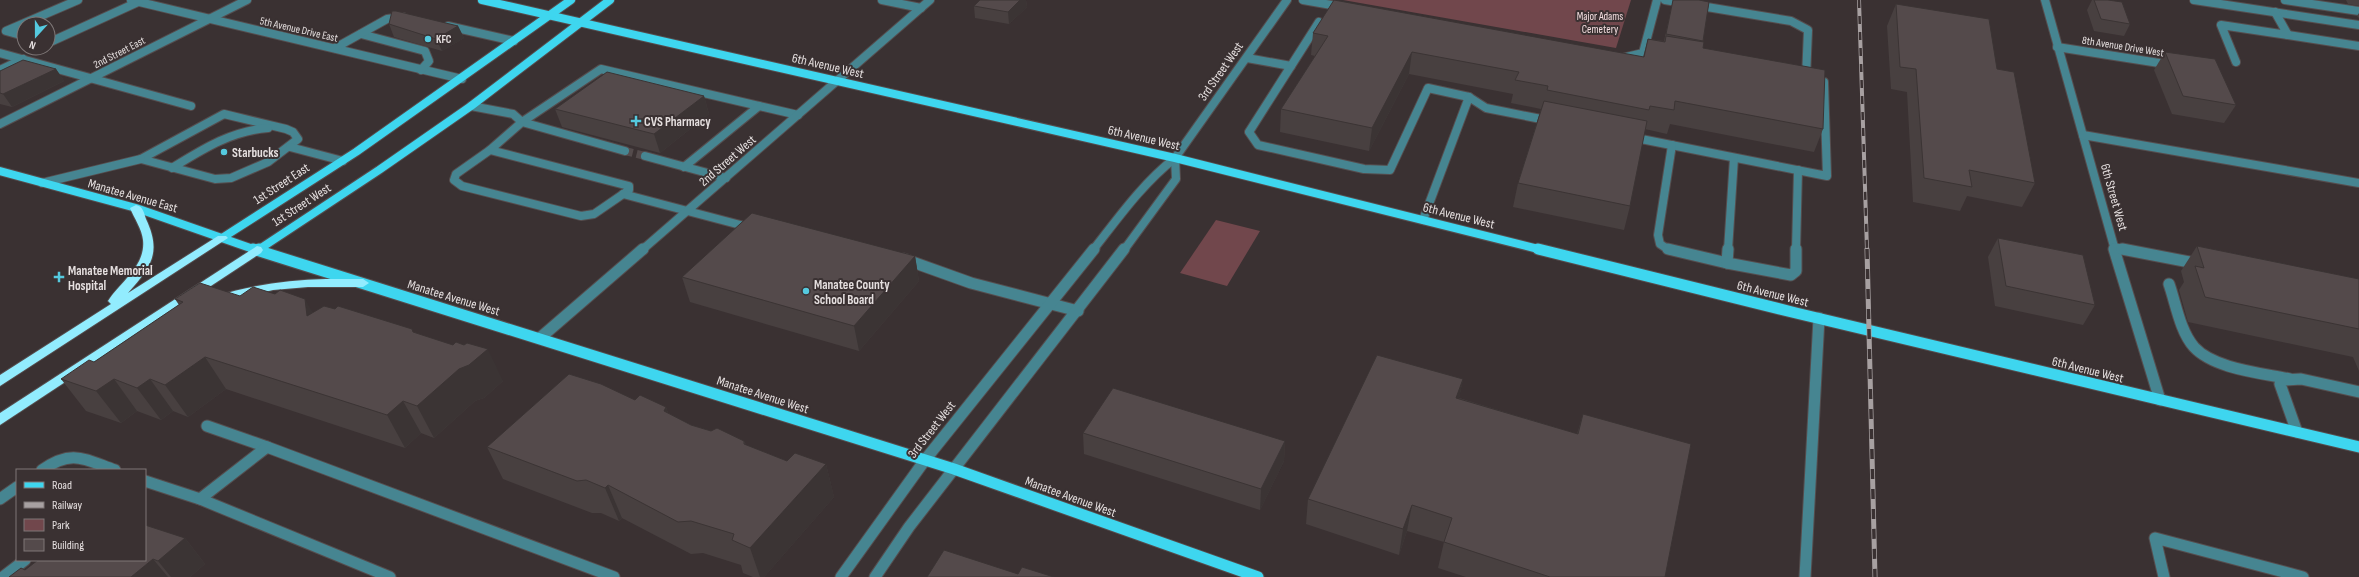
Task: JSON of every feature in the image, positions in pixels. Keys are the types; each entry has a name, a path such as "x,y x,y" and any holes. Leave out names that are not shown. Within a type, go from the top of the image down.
{"highway":[{"path":"103,314 130,284 145,260 150,242 136,208"},
{"name":"1st Street East","path":"0,381 222,238"},
{"name":"1st Street West","path":"0,420 257,250"},
{"path":"207,304 265,287 300,282 363,283"},
{"path":"133,332 185,312"}],"main road":[{"name":"6th Avenue West","path":"482,0 839,80 1176,158 1819,318 2359,446"},
{"name":"1st Street East","path":"222,238 343,161 462,80 571,0"},
{"name":"1st Street West","path":"257,250 379,170 471,106 610,0"},
{"name":"Manatee Avenue East","path":"3,174 136,208 257,250"},
{"name":"Manatee Avenue West","path":"257,250 954,469 1258,577"}],"street":[{"path":"42,16 78,0"},
{"name":"2nd Street East","path":"0,124 247,0"},
{"path":"882,0 921,8"},
{"name":"2nd Street West","path":"540,338 930,0"},
{"name":"3rd Street West","path":"840,577 925,460 1142,188 1156,173 1176,158 1288,0"},
{"path":"1303,0 1327,11 1354,9"},
{"path":"1618,57 1643,53 1648,49 1657,0"},
{"path":"1626,136 1827,176 1824,82 1802,78 1808,30 1791,21 1665,0"},
{"name":"6th Street West","path":"2045,0 2114,247 2160,400"},
{"path":"2194,0 2359,25"},
{"path":"2285,0 2359,11"},
{"path":"56,39 135,1"},
{"name":"5th Avenue Drive East","path":"135,1 335,48 462,80"},
{"path":"1327,11 1249,132 1258,145 1364,169 1390,170 1428,88 1469,97 1486,108 1564,123"},
{"path":"2275,12 2288,35"},
{"path":"335,48 387,19 411,18"},
{"path":"436,24 514,42"},
{"path":"2236,62 2221,25 2359,46"},
{"path":"16,28 6,32 16,34"},
{"path":"361,34 425,51 429,61 421,70"},
{"name":"8th Avenue Drive West","path":"2057,47 2177,66"},
{"path":"0,53 191,106"},
{"path":"1247,58 1291,66"},
{"path":"0,70 23,59"},
{"path":"490,150 629,186 629,190 594,214 581,216 462,186 454,180 456,174 490,150 497,142 522,122 601,69 798,115"},
{"path":"1423,220 1469,97"},
{"path":"471,106 513,114 522,122 625,151"},
{"path":"684,167 759,106"},
{"path":"42,183 141,159 224,114 286,129 294,132 298,139 290,147 246,172 226,179 214,179 141,159"},
{"path":"172,168 224,138 243,130 286,129"},
{"path":"2083,135 2359,183"},
{"path":"1672,145 1658,235 1660,244 1672,251 1779,274 1794,273 1798,170"},
{"path":"290,147 343,161"},
{"path":"645,156 726,178"},
{"path":"875,577 909,527 1078,311 1176,179 1176,158"},
{"path":"1726,263 1734,158"},
{"path":"623,194 686,212 760,229"},
{"path":"2114,247 2214,266"},
{"path":"892,254 971,283 1078,311"},
{"path":"2169,284 2189,338 2198,351 2220,362 2290,379 2359,392"},
{"path":"1805,577 1819,318"},
{"path":"2290,379 2284,380 2280,384 2297,432"},
{"path":"207,426 614,577"},
{"path":"200,499 267,447"},
{"path":"43,469 52,463 76,456 112,469"},
{"path":"146,481 200,499 390,577"},
{"path":"0,500 16,489"},
{"path":"2164,577 2155,538 2303,577"},
{"path":"3,577 24,561"}],"green space":[{"name":"Major Adams Cemetery","path":"1343,0 1631,0 1616,48"},
{"path":"1216,220 1260,231 1227,286 1180,273"}],"building":[{"path":"980,0 1020,0 1008,12 974,6"},
{"path":"1334,0 1644,57 1648,39 1665,42 1666,36 1704,42 1703,48 1825,70 1823,129 1675,101 1674,110 1650,106 1649,110 1547,90 1548,86 1515,80 1519,72 1412,52 1372,128 1281,109 1328,36 1313,33"},
{"path":"1673,0 1699,0 1709,2 1703,41 1666,34"},
{"path":"2094,0 2122,2 2130,24 2101,19"},
{"path":"1896,4 1989,19 1997,69 2014,72 2035,183 1969,170 1972,187 1924,178 1916,69 1900,67"},
{"path":"392,11 458,26 436,39 389,24"},
{"path":"2165,52 2215,59 2236,105 2183,96"},
{"path":"23,60 56,69 3,94 0,93 0,71"},
{"path":"607,72 704,96 654,134 555,109"},
{"path":"1544,101 1647,121 1630,206 1518,183"},
{"name":"Manatee County School Board","path":"752,213 915,256 854,326 682,277"},
{"path":"1998,238 2083,255 2095,305 2006,286"},
{"path":"2197,246 2359,279 2359,329 2205,297 2195,266 2204,268"},
{"path":"200,283 240,296 253,287 275,294 280,290 305,299 307,316 324,306 335,309 338,306 412,329 413,332 453,345 456,342 464,345 467,343 488,349 469,365 459,369 417,406 403,401 387,415 205,357 165,385 150,379 137,388 114,379 96,391 61,379 89,360 94,362 183,302 175,299"},
{"path":"1377,355 1463,379 1456,398 1578,434 1583,414 1691,444 1665,577 1550,577 1444,542 1452,518 1412,505 1403,529 1308,499"},
{"path":"569,374 601,384 635,400 640,395 666,407 664,411 691,425 711,431 717,428 744,441 744,444 787,461 795,453 826,464 750,548 732,540 734,534 691,521 678,522 608,485 605,488 586,480 577,481 487,447"},
{"path":"1113,388 1285,441 1261,489 1083,433"},
{"path":"146,525 185,538 158,561 153,559 131,577 9,577 21,568 25,570 37,561 146,561"},
{"path":"944,550 1018,574 1022,567 1054,577 927,577"}],"tunnel":[{"path":"625,151 645,156"}],"railway":[{"path":"1859,0 1867,250"},
{"path":"1867,249 1875,577"}],"place":[{"name":"KFC","path":"428,39"},
{"name":"CVS Pharmacy","path":"636,121"},
{"name":"Starbucks","path":"224,152"},
{"name":"Manatee Memorial Hospital","path":"59,277"},
{"name":"Manatee County School Board","path":"806,291"}]}
